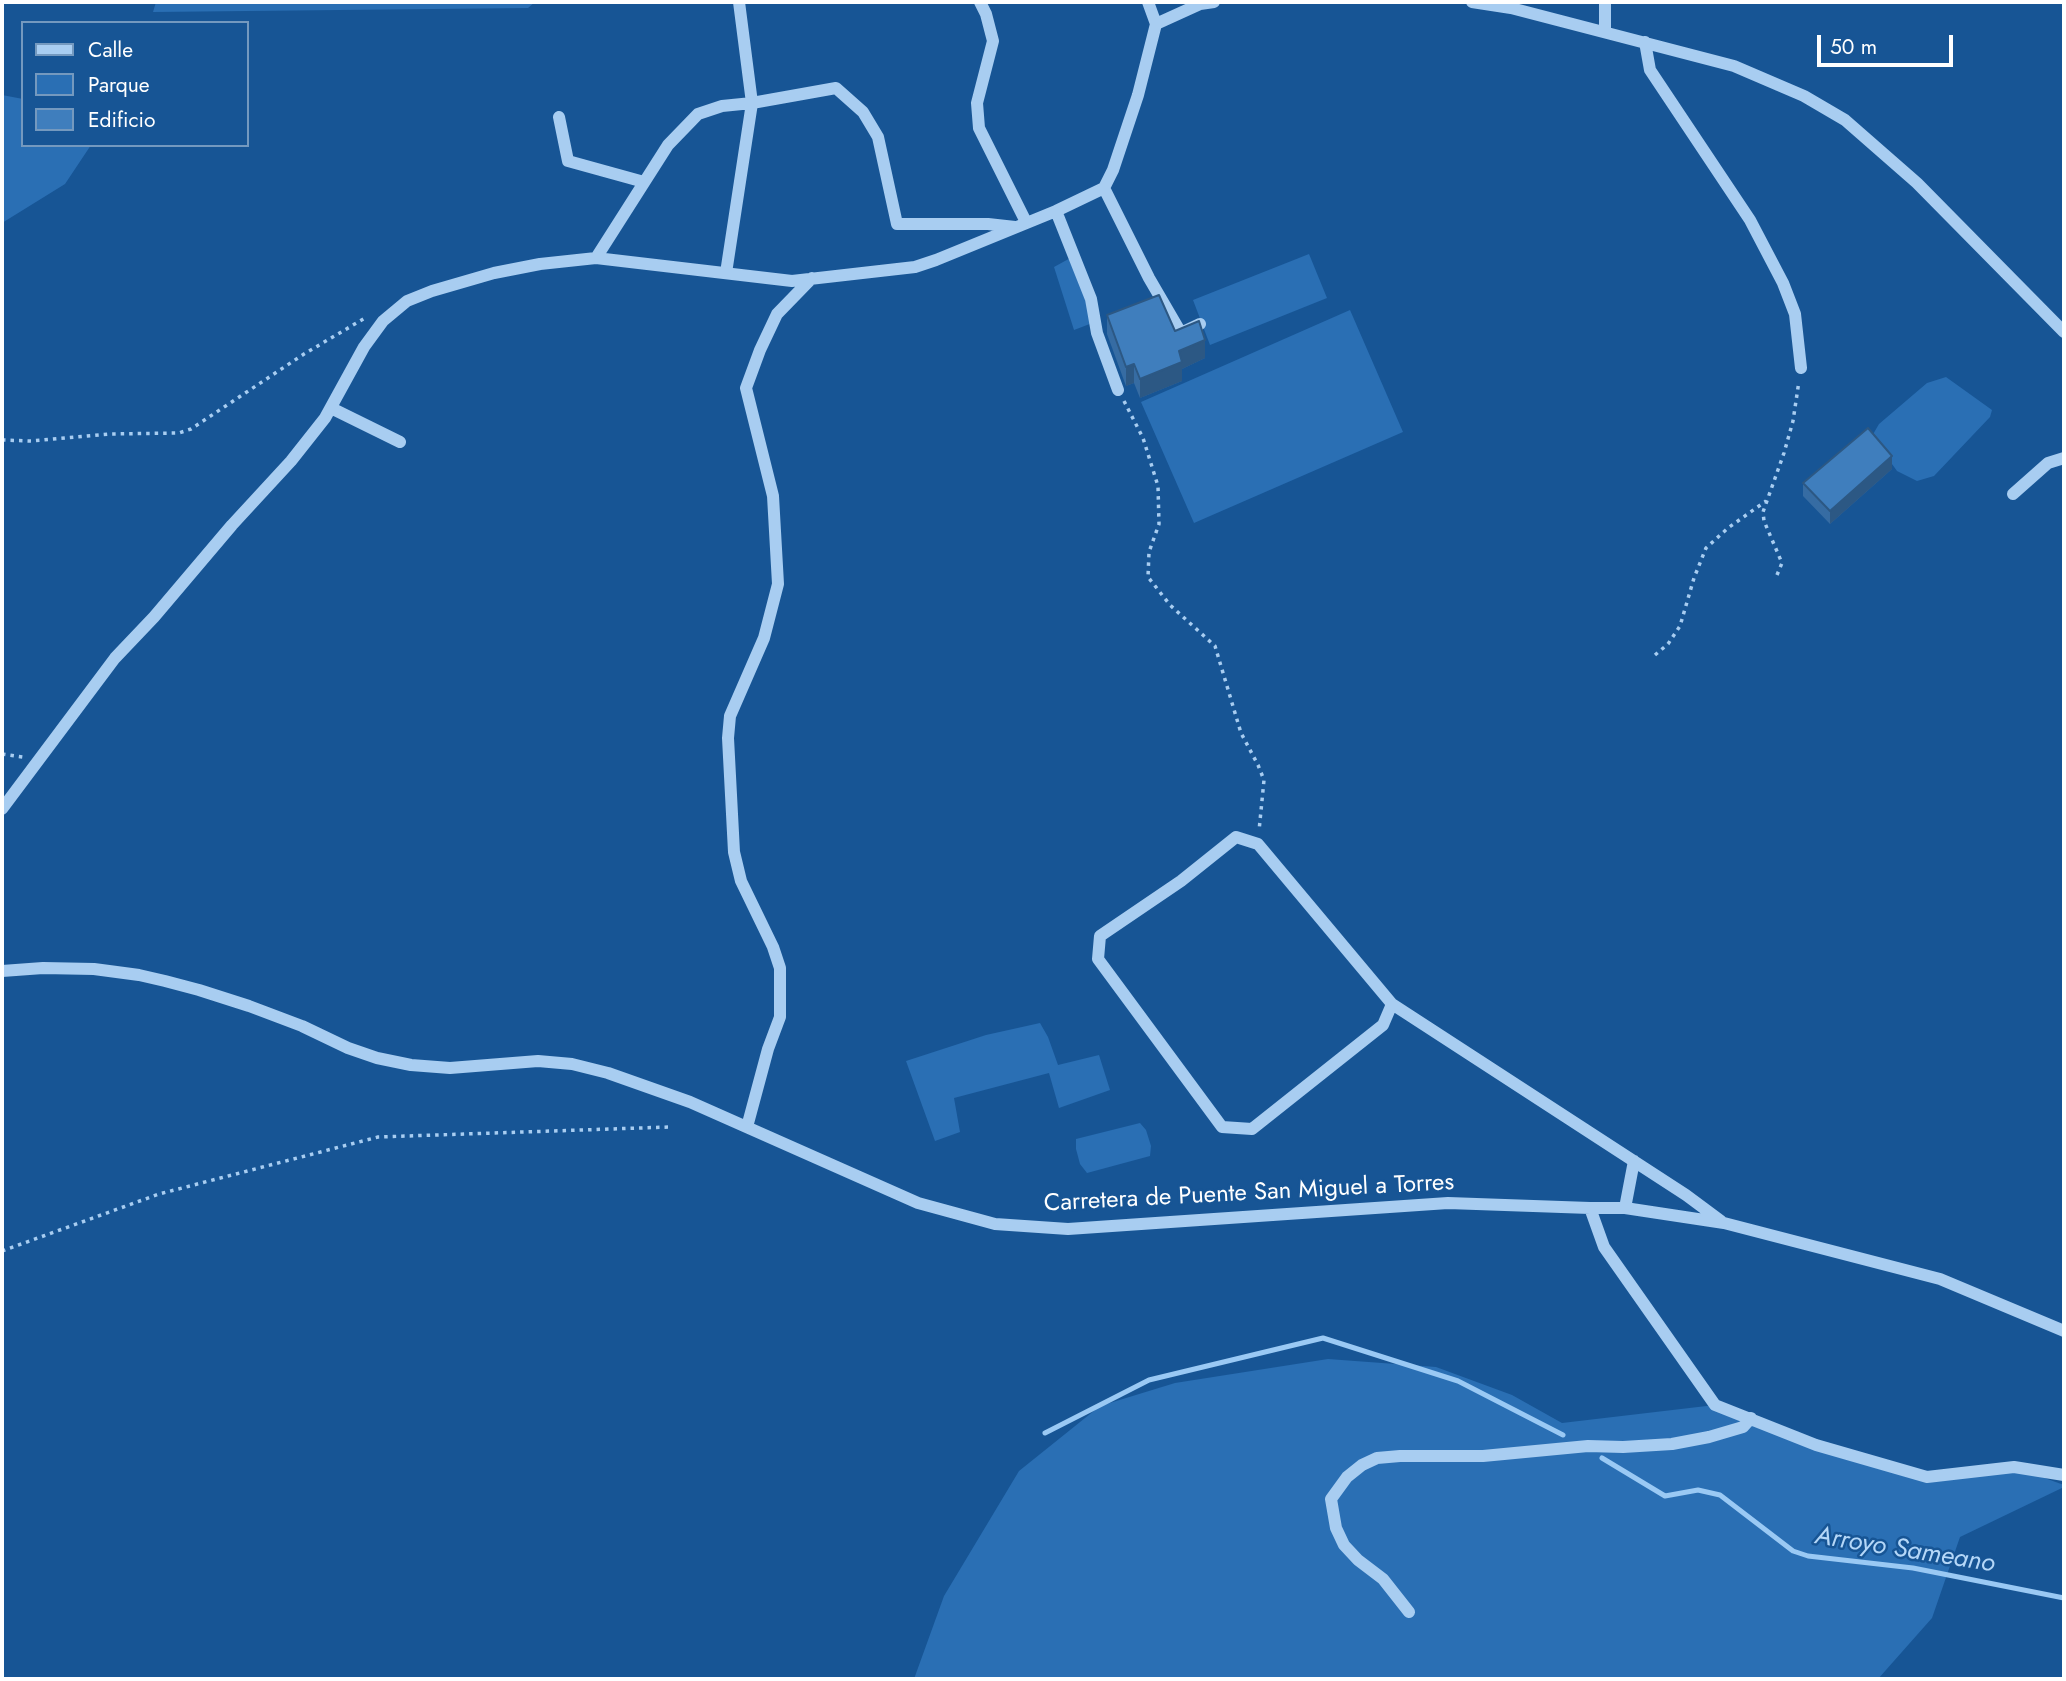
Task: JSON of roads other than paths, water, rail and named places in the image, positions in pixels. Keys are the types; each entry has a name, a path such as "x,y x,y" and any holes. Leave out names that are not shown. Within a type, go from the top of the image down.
{"street":[{"path":"726,273 751,103 739,2"},
{"path":"980,2 993,41 976,103 979,128 1021,225"},
{"path":"2,810 115,658 154,617 326,418 364,347 383,321 407,301 432,290 494,274 540,264 596,258 792,281 915,267 1056,211 1104,188 1113,170 1138,95 1156,24 1147,2"},
{"path":"1156,24 1200,4 1214,2"},
{"path":"1472,2 1511,9 1734,66 1804,96 1844,120 1917,183 2064,332"},
{"path":"1605,2 1605,32"},
{"path":"1645,43 1650,70 1750,220 1783,283 1795,314 1801,368"},
{"path":"596,258 668,145 698,114 722,106 836,88 863,112 878,137 897,224 1021,225"},
{"path":"559,117 568,161 645,182"},
{"path":"1104,188 1149,278 1181,334 1200,324"},
{"path":"1056,211 1091,299 1097,334 1118,390"},
{"path":"747,1127 768,1049 780,1017 780,968 773,947 741,881 734,852 728,737 730,716 764,638 778,584 773,496 746,388 776,314 813,278"},
{"path":"331,408 400,442"},
{"path":"2013,494 2048,463 2064,458"},
{"path":"1392,1004 1383,1025 1252,1129 1222,1128 1098,959 1100,936 1181,881 1236,837 1258,844 1392,1004 1686,1195 1724,1223"},
{"name":"Carretera de Puente San Miguel a Torres","path":"2,971 43,968 139,975 249,1006 358,1051 411,1065 450,1068 538,1061 572,1064 608,1073 679,1098 918,1203 995,1224 1068,1229 1448,1203 1625,1208 1724,1223 1940,1279 2064,1331"},
{"path":"1625,1208 1634,1161"},
{"path":"1590,1208 1604,1247 1715,1405 1815,1445 1927,1476 2014,1467 2064,1475"},
{"path":"1409,1612 1383,1579 1358,1560 1344,1545 1336,1528 1331,1499 1347,1477 1362,1465 1377,1458 1400,1456 1483,1456 1588,1446 1672,1444 1743,1427 1751,1418"}],"waterway":[{"name":"Arroyo Sameano","path":"1045,1433 1149,1380 1323,1338 1458,1381 1563,1435"},
{"name":"Arroyo Sameano","path":"1602,1458 1665,1496 1698,1490 1720,1495 1793,1551 1808,1556 1913,1568 2064,1598"}]}
